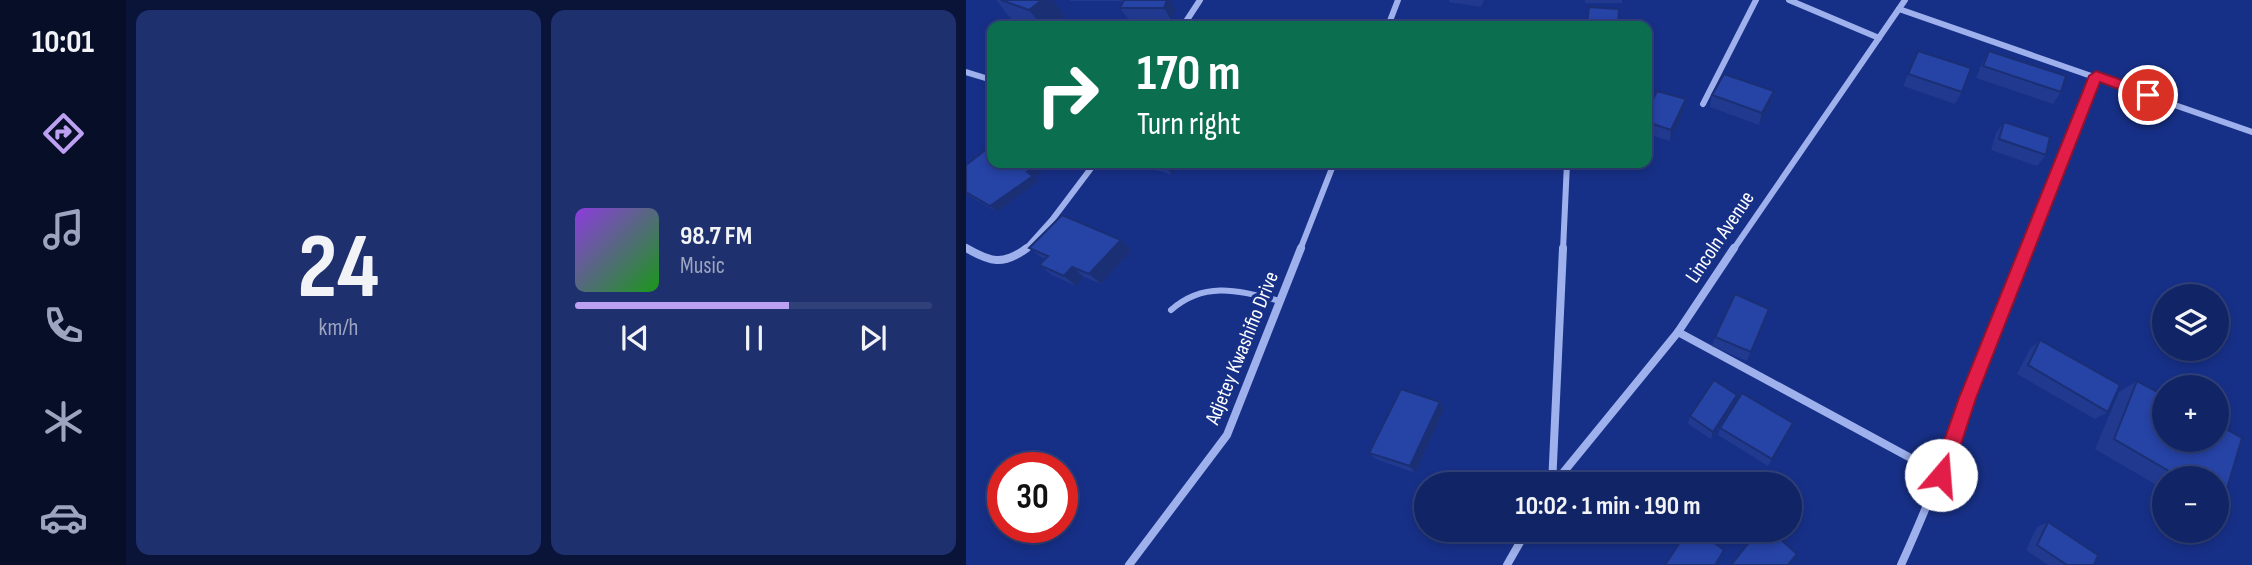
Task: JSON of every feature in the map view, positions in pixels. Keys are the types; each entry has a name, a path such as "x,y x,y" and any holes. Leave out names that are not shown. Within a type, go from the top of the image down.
{"street":[{"path":"1186,21 1200,0"},
{"path":"1390,21 1398,0"},
{"path":"1703,104 1756,0"},
{"path":"1789,0 1879,38"},
{"name":"Lincoln Avenue","path":"1563,472 1678,332 1905,0"},
{"path":"1899,9 2252,132"},
{"path":"966,72 987,78"},
{"path":"1901,565 1941,475 1967,398 2096,76"},
{"path":"966,248 988,261 1000,263 1022,254 1069,199 1091,168"},
{"name":"Adjetey Kwashifio Drive","path":"1129,565 1227,435 1332,168"},
{"path":"1553,472 1567,168"},
{"path":"1678,332 1941,475"},
{"path":"1507,565 1520,542"}],"lane":[{"path":"1171,310 1179,302 1209,287 1280,301"}],"building":[{"path":"1001,0 1042,0 1029,10"},
{"path":"1124,0 1167,0 1164,8 1120,8"},
{"path":"1589,7 1619,9 1618,21 1587,21"},
{"path":"1918,51 1971,68 1962,92 1908,74"},
{"path":"1989,51 2066,76 2061,92 1983,66"},
{"path":"1724,74 1774,91 1762,113 1712,95"},
{"path":"1657,91 1686,99 1671,130 1652,124 1652,102"},
{"path":"2004,122 2050,137 2046,155 1999,139"},
{"path":"987,149 987,168 1032,168 1027,172 1033,176 990,206 966,192 966,165"},
{"path":"1062,215 1121,240 1089,274 1072,267 1064,276 1039,265 1048,256 1029,248"},
{"path":"1735,294 1769,309 1751,352 1715,337"},
{"path":"2040,340 2120,385 2108,412 2028,365"},
{"path":"1714,380 1737,395 1713,432 1690,416"},
{"path":"2137,381 2152,389 2152,452 2229,452 2229,431 2242,438 2229,482 2229,466 2160,466 2114,439"},
{"path":"1401,389 1440,402 1410,466 1369,453"},
{"path":"1742,393 1793,423 1772,459 1720,428"},
{"path":"2048,522 2098,555 2094,565 2067,565 2037,545"},
{"path":"1680,542 1713,542 1724,550 1715,565 1665,565"},
{"path":"1749,542 1784,542 1797,554 1788,565 1731,565"}],"route":[{"path":"1941,475 1967,398 2096,76 2148,95"}]}
